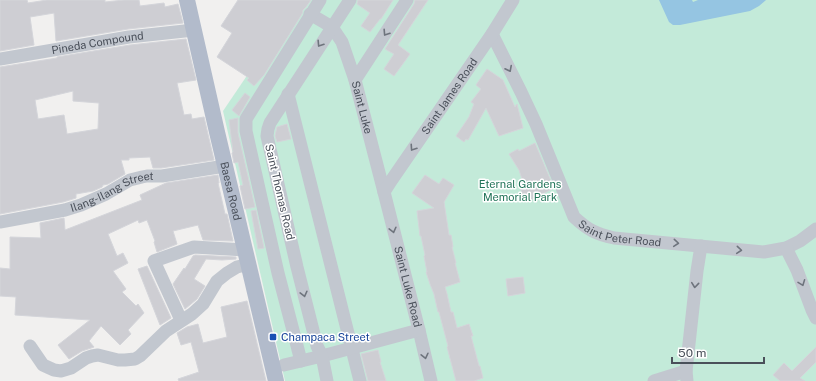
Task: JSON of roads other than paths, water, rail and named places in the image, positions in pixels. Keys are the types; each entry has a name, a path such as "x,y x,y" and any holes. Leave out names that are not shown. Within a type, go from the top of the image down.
{"main road":[{"name":"Baesa Road","path":"187,0 276,381"}],"street":[{"path":"301,361 278,272 246,131 246,119 320,0"},
{"name":"Saint Thomas Road","path":"327,381 322,356 317,346 297,267 267,136 270,123 350,0"},
{"path":"354,80 407,0"},
{"name":"Saint James Road","path":"384,192 492,34 513,0"},
{"path":"310,14 332,27"},
{"name":"Saint Luke","path":"332,27 342,42 354,80 384,192"},
{"name":"Pineda Compound","path":"1,59 129,37 194,30"},
{"name":"Saint Peter Road","path":"492,34 536,124 574,217 585,227 599,234 614,238 764,252 786,248 800,241 816,229"},
{"path":"288,94 360,381"},
{"path":"246,131 267,136"},
{"name":"Ilang-Ilang Street","path":"0,222 65,210 106,194 130,180 142,177 162,176 225,166"},
{"name":"Saint Luke Road","path":"384,192 431,381"},
{"path":"654,381 687,376 697,271 701,246"},
{"path":"181,320 154,261 194,247 247,257"},
{"path":"786,248 797,270 816,318"},
{"path":"30,346 43,365 60,371 71,368 82,360 98,355 118,360 135,359 140,356 166,330 192,314 203,304 217,281 237,267 247,257"},
{"path":"278,272 297,267"},
{"path":"284,365 419,330"}],"water":[{"path":"659,0 692,0 693,2 698,0 766,0 750,11 680,25 673,25 669,22"}],"place":[{"name":"Champaca Street","path":"273,337"}],"park label":[{"name":"Eternal Gardens Memorial Park","path":"520,190"}]}
